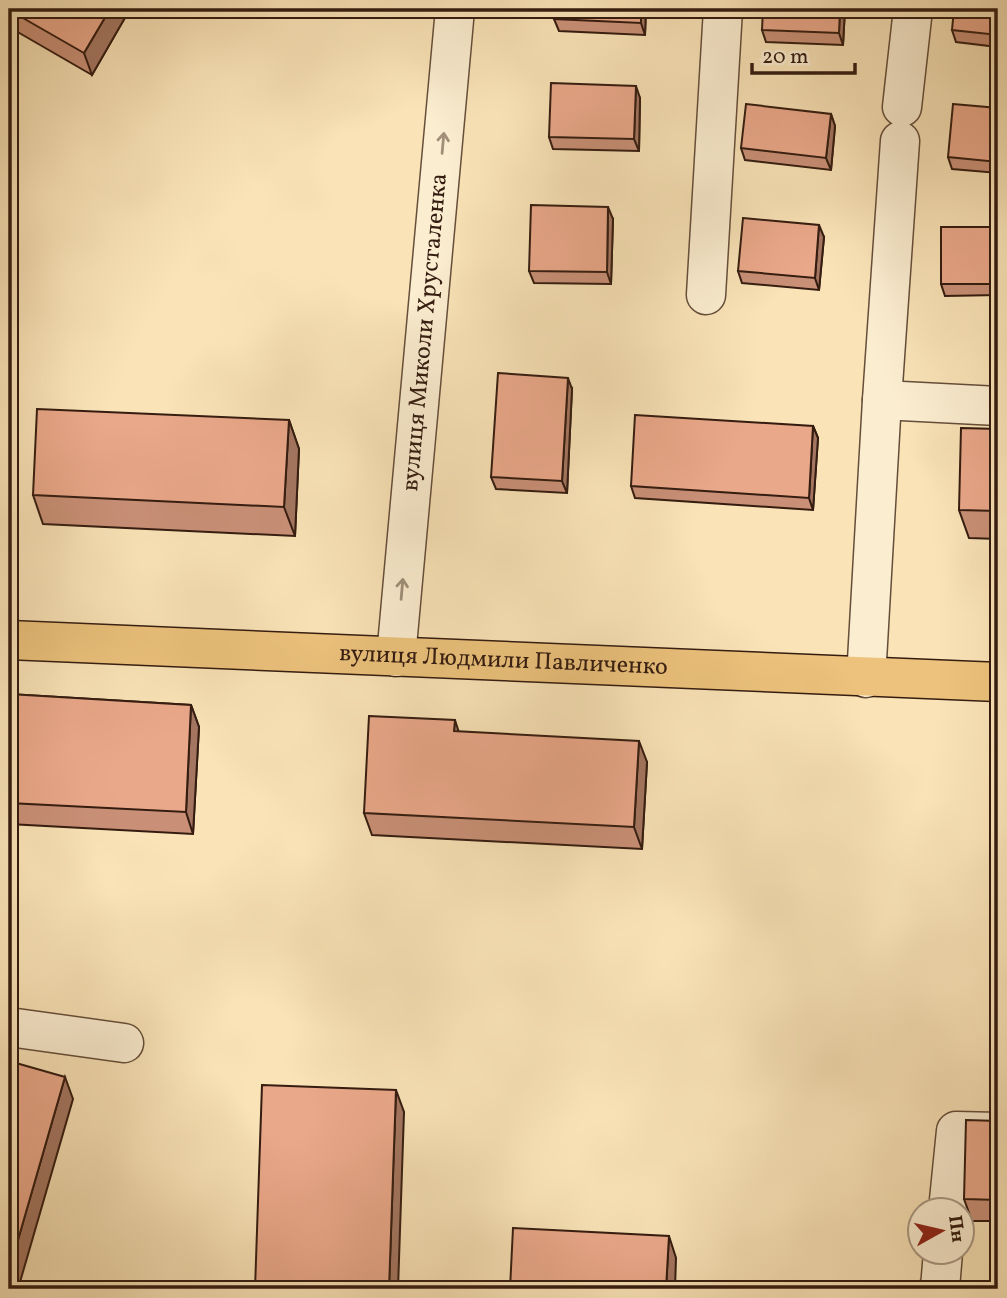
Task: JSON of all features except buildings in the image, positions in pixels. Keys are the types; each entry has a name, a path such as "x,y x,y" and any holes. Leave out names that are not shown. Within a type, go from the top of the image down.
{"main road":[{"name":"вулиця Людмили Павличенко","path":"9,640 998,682"}],"street":[{"name":"вулиця Миколи Хрусталенка","path":"396,657 455,9"},
{"path":"706,295 723,9"},
{"path":"866,678 901,124 914,9"},
{"path":"882,400 998,406"},
{"path":"9,1027 124,1043"},
{"path":"949,1196 956,1131 998,1132"},
{"path":"938,1289 942,1266"}]}
